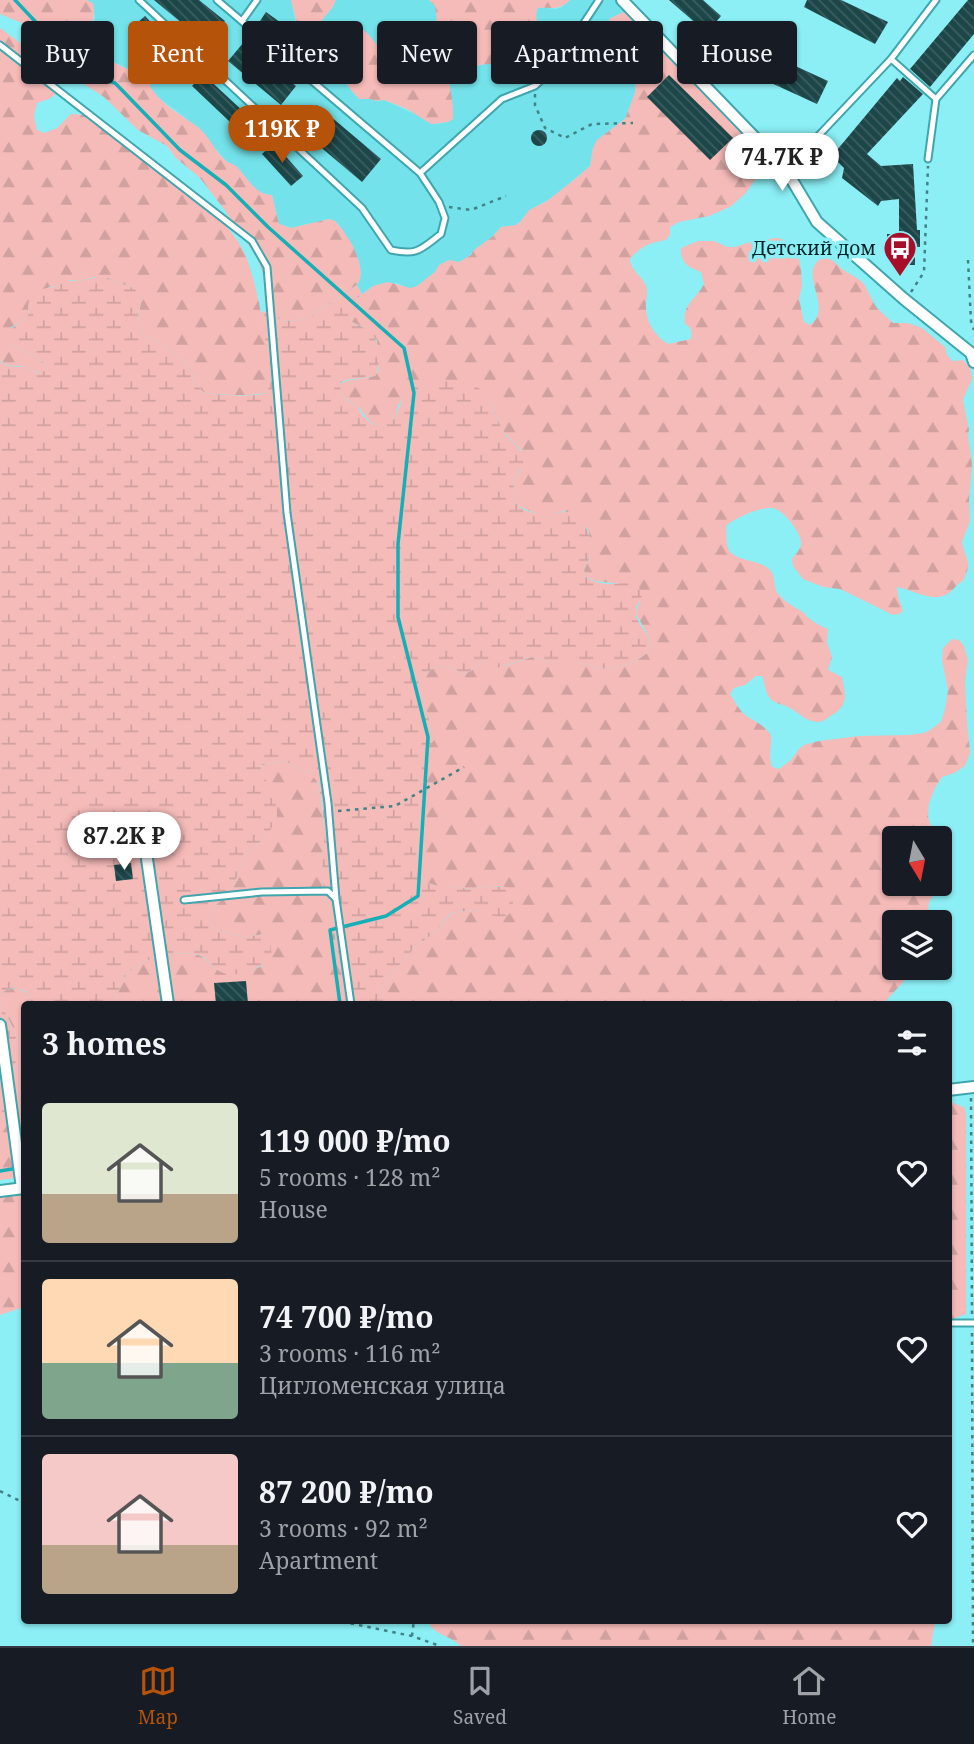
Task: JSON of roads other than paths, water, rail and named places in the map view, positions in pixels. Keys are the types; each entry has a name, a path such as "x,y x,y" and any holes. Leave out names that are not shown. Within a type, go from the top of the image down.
{"street":[{"path":"622,0 786,170 817,222 904,299 971,353 974,362"},
{"path":"147,859 168,1001"},
{"path":"0,1025 21,1174"},
{"path":"952,1090 973,1088"},
{"path":"0,1191 21,1188"}],"lane":[{"path":"139,0 362,208 391,250 407,254 417,251 441,234 445,218 441,206 420,173 316,84"},
{"path":"217,0 242,21 257,0"},
{"path":"420,173 502,99 535,86 555,67 599,0"},
{"path":"786,170 891,59 936,0"},
{"path":"0,45 252,241 267,267 287,513 328,811 336,900 351,1001"},
{"path":"928,159 936,99 974,55"},
{"path":"891,59 936,99"},
{"path":"184,900 262,892 328,891 336,900"},
{"path":"952,1323 973,1323"}],"waterway":[{"path":"15,0 66,54 91,76 115,83 180,150 226,185 268,227 404,348 414,393 398,544 398,617 428,737 418,896 386,916 330,930 340,1001"},
{"path":"0,1171 21,1168"}],"place":[{"name":"Детский дом","path":"900,278"}]}
